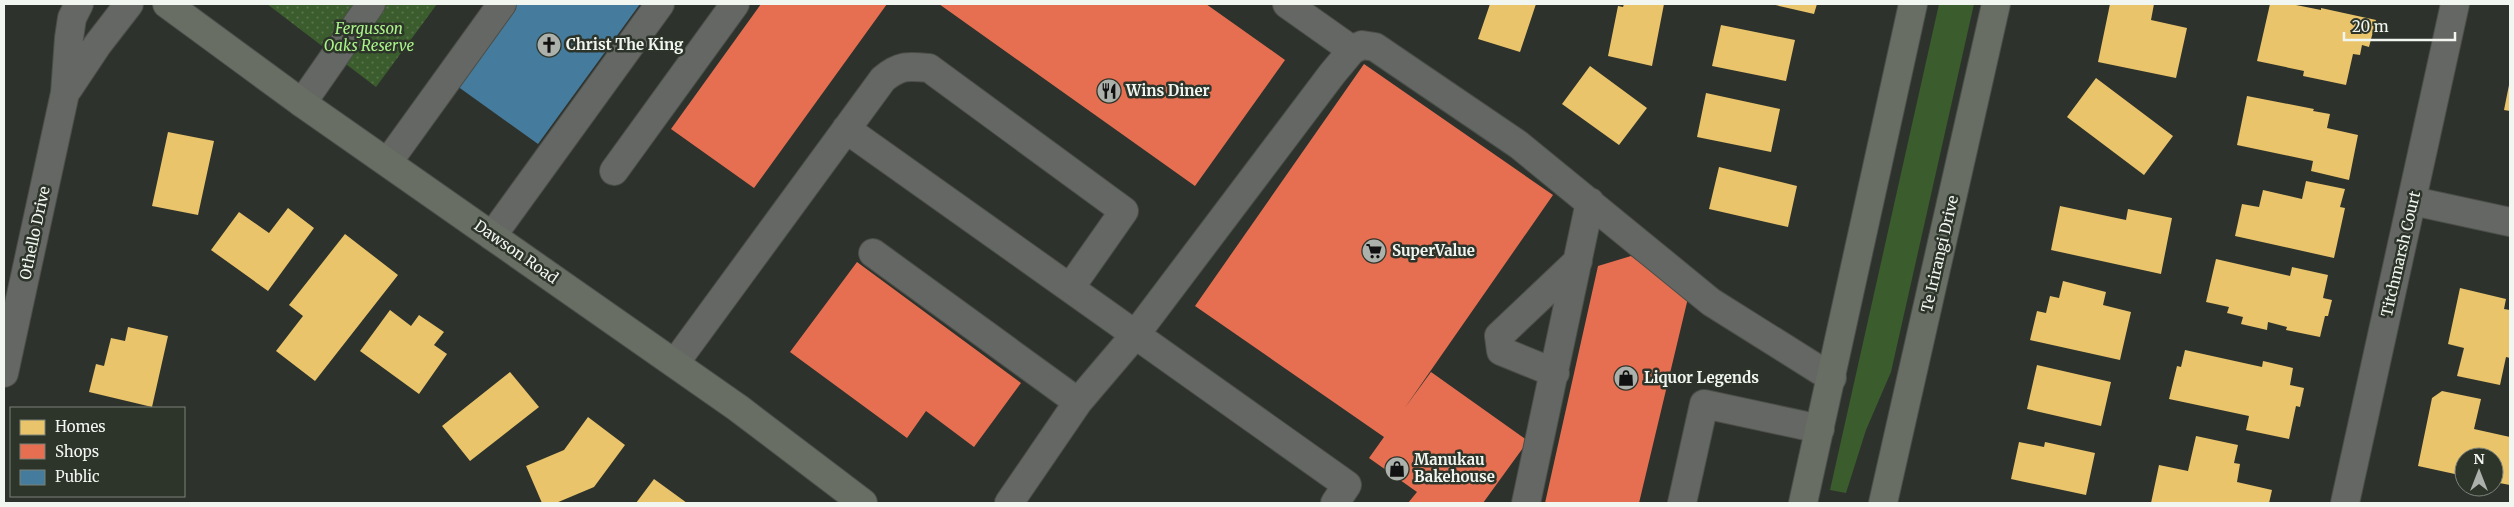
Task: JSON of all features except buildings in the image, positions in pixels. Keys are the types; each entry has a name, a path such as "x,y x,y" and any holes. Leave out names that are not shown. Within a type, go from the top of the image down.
{"main road":[{"name":"Dawson Road","path":"167,4 302,103 675,363 864,503"},
{"path":"1803,503 1913,4"},
{"name":"Te Irirangi Drive","path":"1883,503 1996,4"}],"street":[{"name":"Othello Drive","path":"4,373 65,93 69,38 72,18 78,4"},
{"name":"Othello Drive","path":"65,93 98,44 129,4"},
{"path":"302,103 371,4"},
{"path":"388,162 502,4"},
{"path":"492,236 660,4"},
{"path":"614,171 735,4"},
{"path":"1287,4 1352,50"},
{"name":"Titchmarsh Court","path":"2344,503 2413,201 2455,4"},
{"path":"1009,503 1078,402 1135,335 1352,50 1362,45 1375,47 1519,145 1711,302 1832,378"},
{"path":"675,363 883,79 895,69 909,66 929,68 1124,211 1070,288"},
{"path":"846,129 1348,485 1335,503"},
{"path":"2413,201 2510,222"},
{"path":"1526,503 1529,484 1540,447 1590,202"},
{"path":"873,253 1078,402"},
{"path":"1555,373 1502,351 1498,344 1499,336 1578,261"},
{"path":"1682,503 1704,404 1820,429"}],"green space":[{"name":"Fergusson Oaks Reserve","path":"267,4 437,4 376,87"},
{"path":"1939,4 1974,4 1891,372 1866,430 1846,493 1830,490"}],"place":[{"name":"Christ The King","path":"549,45"},
{"name":"Wins Diner","path":"1109,91"},
{"name":"SuperValue","path":"1374,251"},
{"name":"Liquor Legends","path":"1626,378"},
{"name":"Manukau Bakehouse","path":"1397,469"}]}
